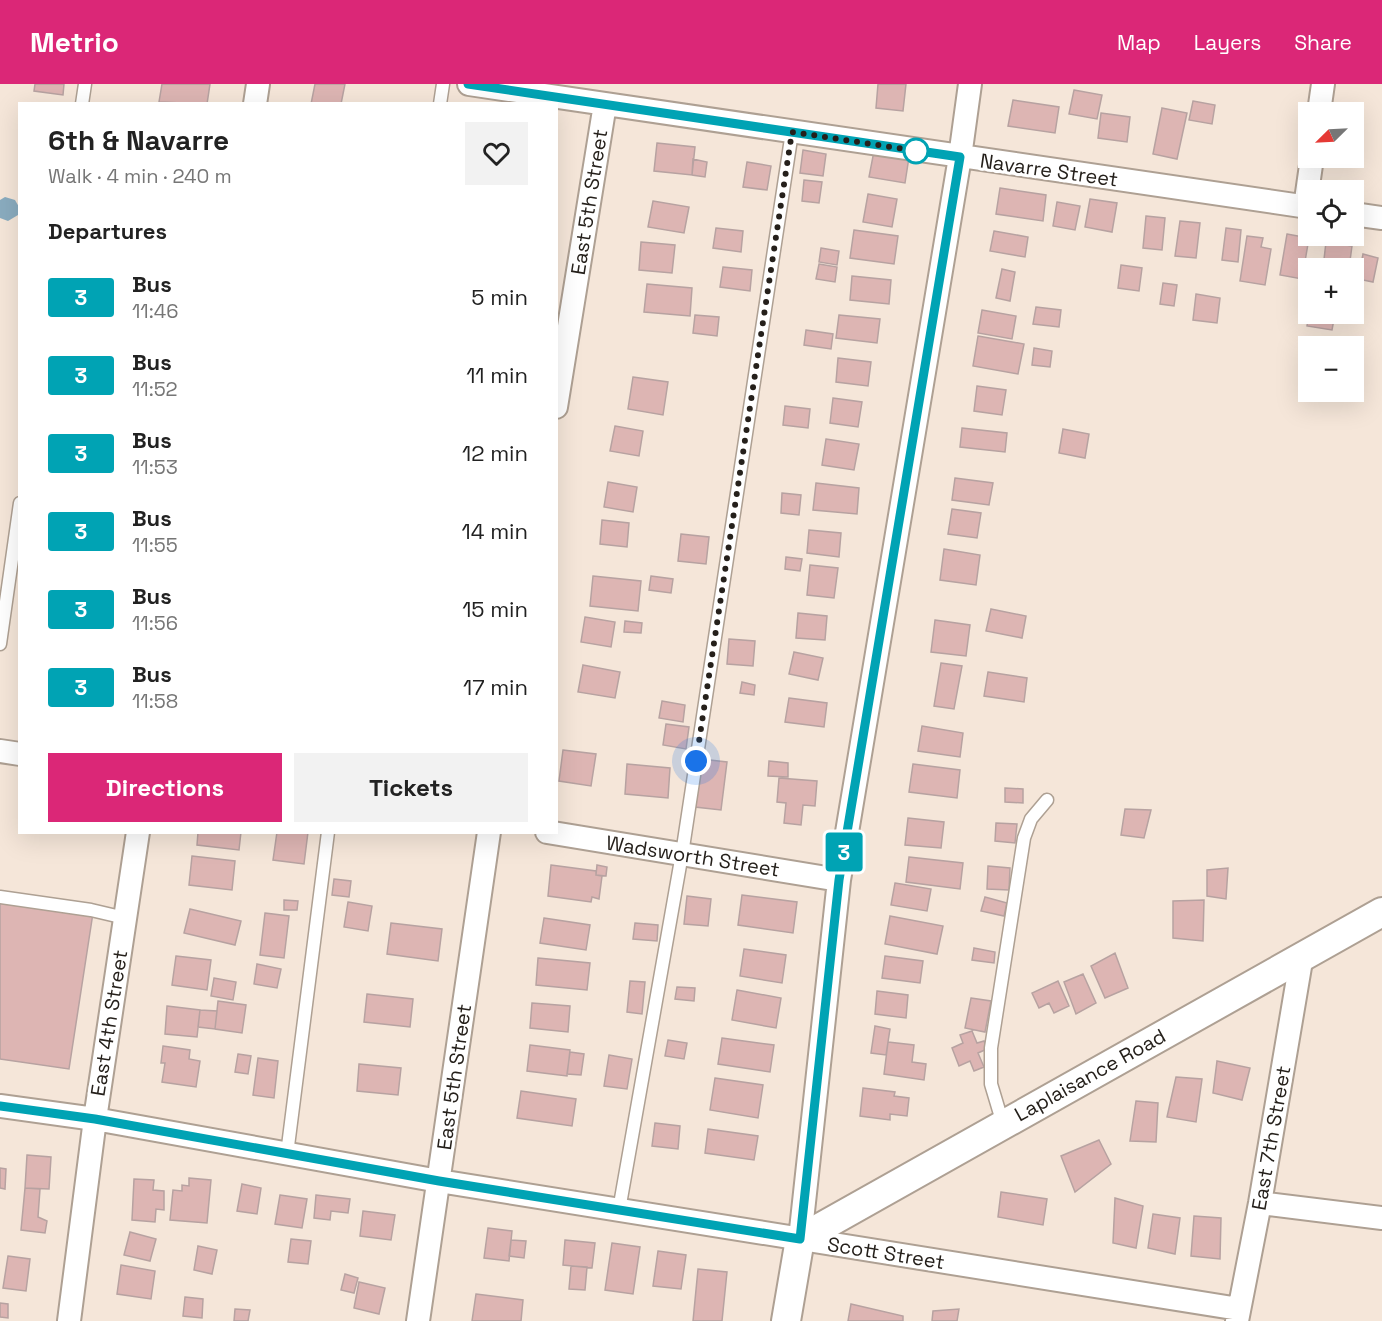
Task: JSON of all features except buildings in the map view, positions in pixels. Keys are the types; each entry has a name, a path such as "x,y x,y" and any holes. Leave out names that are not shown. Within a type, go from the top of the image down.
{"street":[{"path":"255,102 258,84"},
{"name":"Navarre Street","path":"469,84 1298,206"},
{"path":"786,1321 800,1239 839,880 960,157 970,84"},
{"path":"1320,102 1323,84"},
{"name":"East 5th Street","path":"558,395 605,104"},
{"path":"1364,216 1382,218"},
{"path":"0,751 18,754"},
{"name":"East 4th Street","path":"69,1321 95,1119 138,834"},
{"name":"East 5th Street","path":"417,1321 489,834"},
{"name":"Wadsworth Street","path":"558,834 839,880"},
{"name":"Laplaisance Road","path":"800,1239 1382,912"},
{"name":"East 7th Street","path":"1238,1315 1260,1203 1302,955"},
{"name":"Scott Street","path":"0,1106 95,1119 439,1181 800,1239 1238,1315"},
{"path":"1260,1203 1382,1218"}],"lane":[{"path":"82,102 85,84"},
{"path":"440,102 443,84"},
{"path":"619,1210 682,854 792,132"},
{"path":"0,644 18,517"},
{"path":"1003,1124 991,1084 991,1048 1024,838 1031,819 1047,801"},
{"path":"286,1154 328,834"},
{"path":"0,897 91,910 125,918"}],"water":[{"path":"5,197 15,200 18,205 18,215 8,221 0,218 0,200"}],"bus line":[{"name":"3","path":"0,1106 95,1119 439,1181 800,1239 839,880 960,157 468,84"}],"route":[{"path":"696,761 792,132 918,151 916,151"}]}
